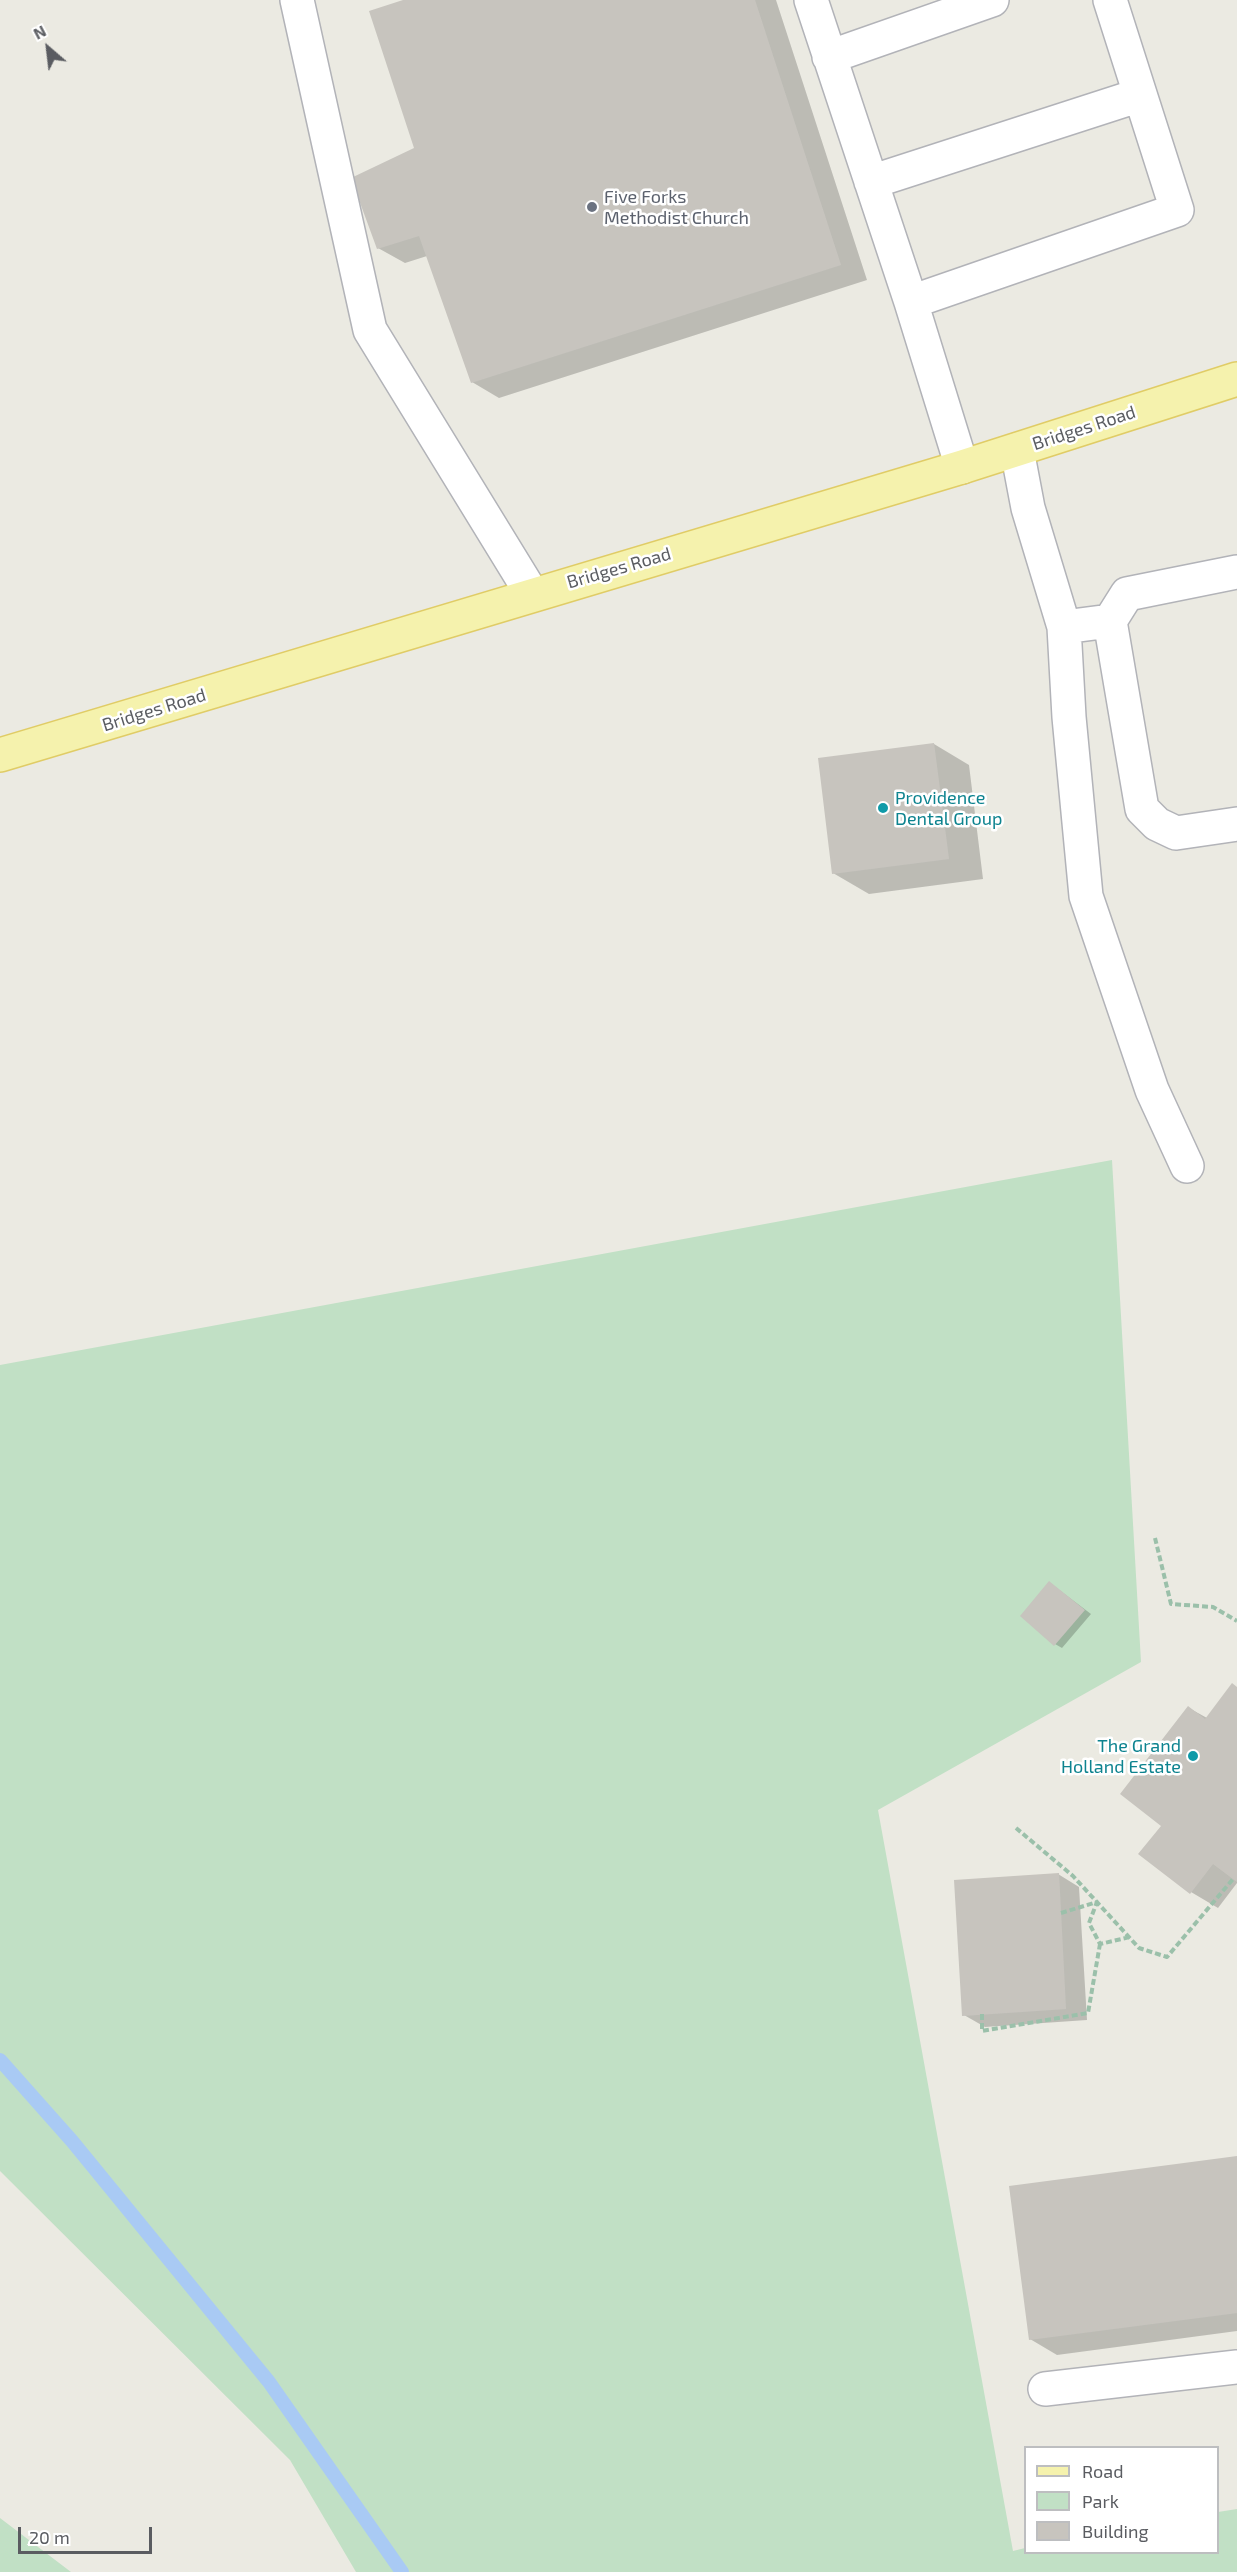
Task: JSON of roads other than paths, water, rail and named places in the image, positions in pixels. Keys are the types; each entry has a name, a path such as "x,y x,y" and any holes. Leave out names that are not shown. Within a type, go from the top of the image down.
{"main road":[{"name":"Bridges Road","path":"0,755 962,467 1237,379"}],"lane":[{"path":"297,0 370,330 532,594"},
{"path":"810,0 911,302 962,467"},
{"path":"829,57 992,0"},
{"path":"911,302 1177,210 1110,0"},
{"path":"871,182 1140,95"},
{"path":"1017,450 1028,508 1064,627 1069,717 1086,896 1152,1090 1187,1166"},
{"path":"1237,572 1127,594 1110,621 1142,809 1157,824 1176,833 1237,824"},
{"path":"1064,627 1110,621"},
{"path":"1045,2389 1237,2367"}],"waterway":[{"path":"0,2060 72,2141 269,2382 402,2572"}],"place":[{"name":"Five Forks Methodist Church","path":"592,207"},
{"name":"Providence Dental Group","path":"883,808"},
{"name":"The Grand Holland Estate","path":"1193,1756"}]}
